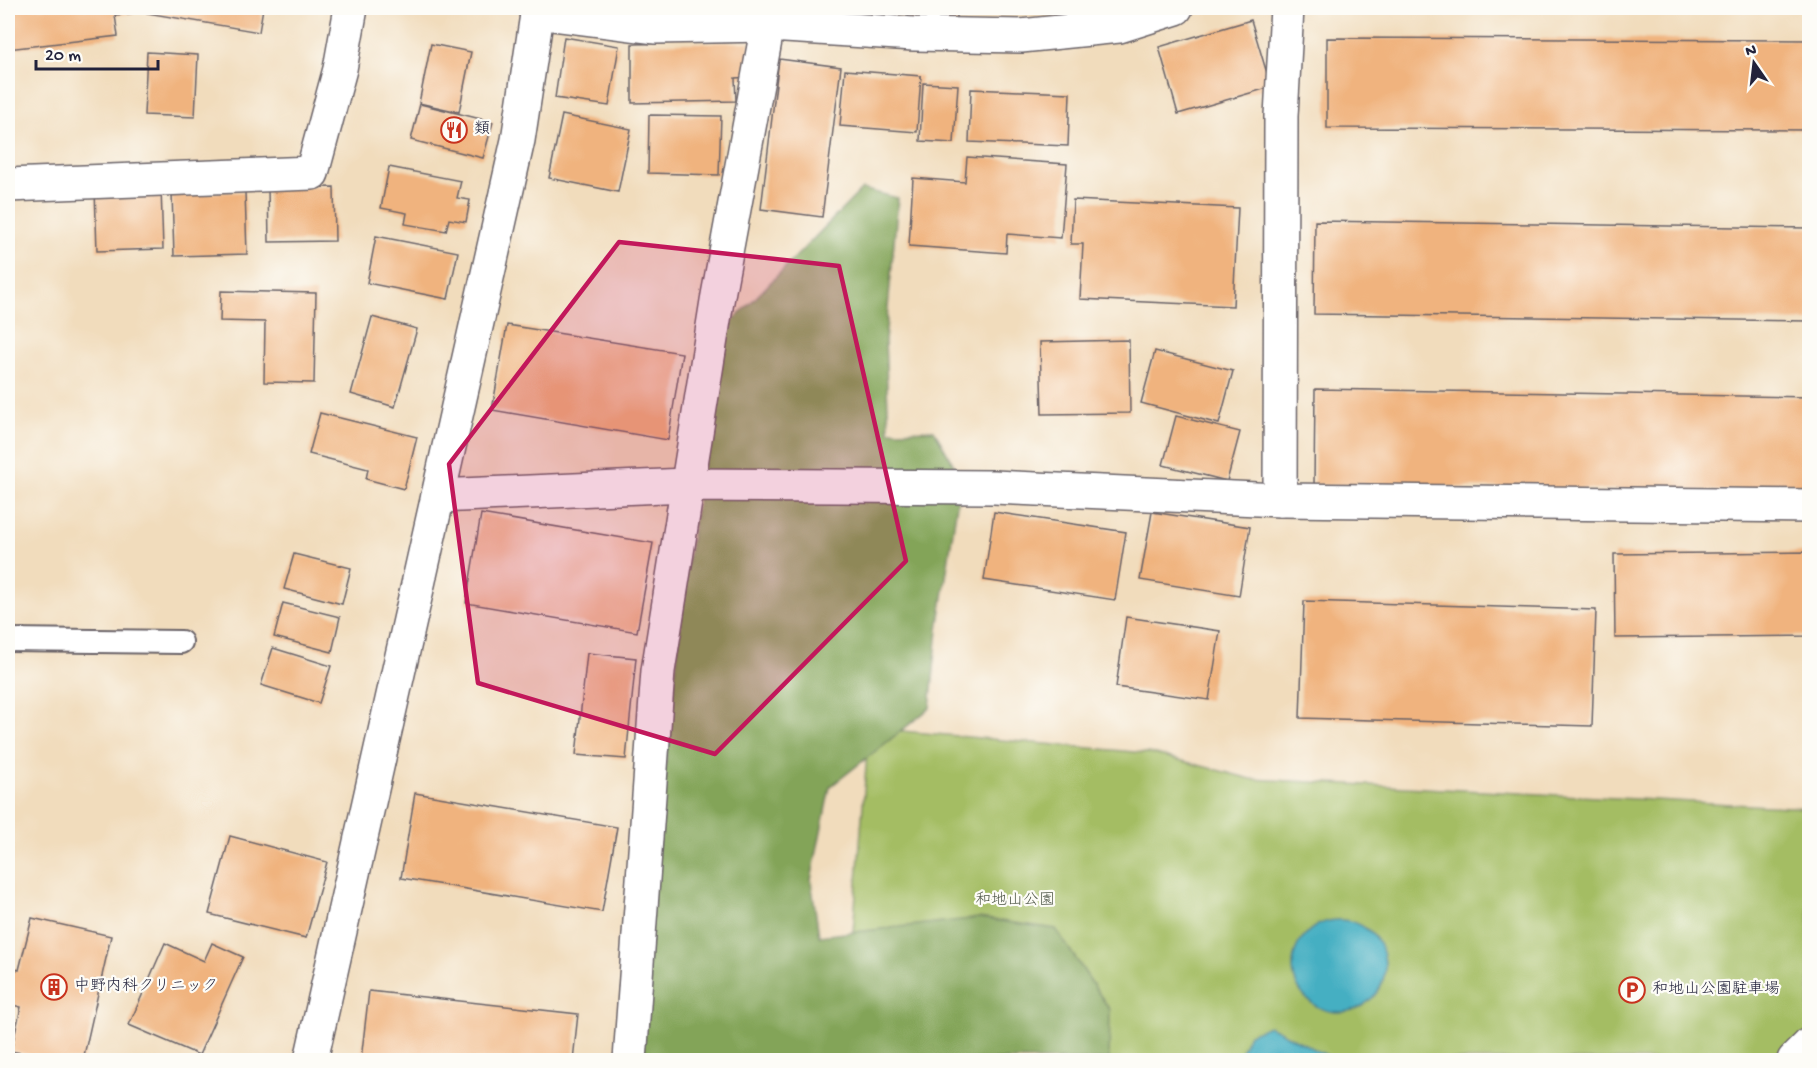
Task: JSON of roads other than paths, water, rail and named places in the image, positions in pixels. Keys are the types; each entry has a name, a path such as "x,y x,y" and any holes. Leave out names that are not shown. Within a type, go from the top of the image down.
{"street":[{"path":"8,185 312,173 340,69 351,8"},
{"path":"311,1060 518,140 537,10 654,27 770,16 914,34 1021,36 1119,26 1176,8"},
{"path":"1280,500 1281,116 1287,8"},
{"path":"630,1060 658,670 717,301 770,16"},
{"path":"438,496 686,485 994,488 1280,500 1809,506"},
{"path":"1794,1060 1809,1044"}],"lane":[{"path":"8,640 181,642"}],"water":[{"path":"1339,920 1356,924 1371,934 1381,949 1385,966 1381,983 1371,998 1356,1008 1339,1012 1322,1008 1307,998 1297,983 1293,966 1297,949 1307,934 1322,924"},
{"path":"1269,1026 1336,1060 1237,1060 1249,1034"}],"place":[{"name":"類","path":"454,130"},
{"name":"中野内科クリニック","path":"54,987"},
{"name":"和地山公園駐車場","path":"1632,990"}],"park label":[{"name":"和地山公園","path":"1015,901"}]}
